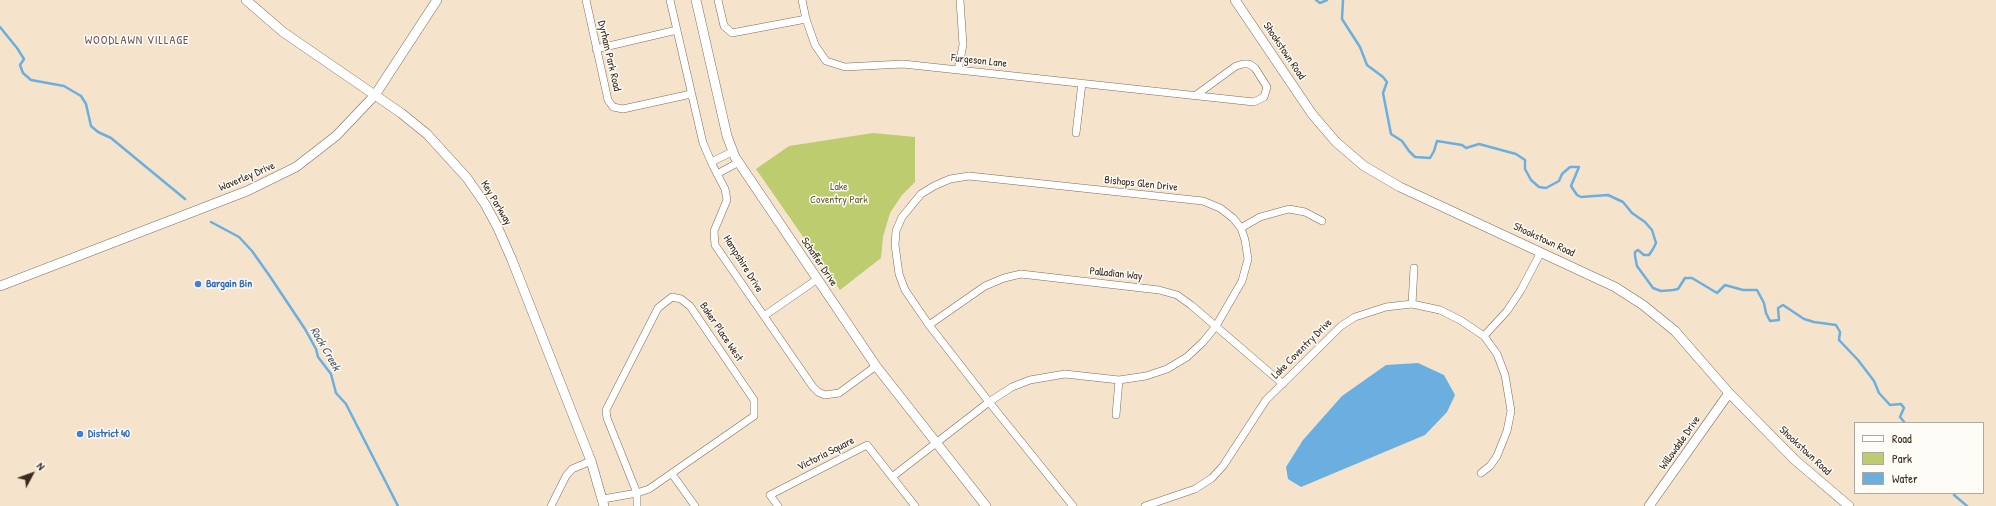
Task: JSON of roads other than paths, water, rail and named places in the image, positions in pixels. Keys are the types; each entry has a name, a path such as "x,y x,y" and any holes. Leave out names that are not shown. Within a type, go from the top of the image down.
{"street":[{"name":"Key Parkway","path":"246,0 283,32 375,95 427,134 462,172 485,204 512,260 591,461 603,502"},
{"name":"Waverley Drive","path":"0,286 273,180 296,167 336,136 375,95 437,0"},
{"name":"Dyrham Park Road","path":"586,0 608,100 614,107 623,109 691,94"},
{"name":"Hampshire Drive","path":"670,0 703,143 725,189 727,200 714,231 715,245 813,387 818,392 825,395 840,393 876,366"},
{"name":"Schaffer Drive","path":"696,0 732,152 816,280 876,366 986,506"},
{"path":"718,0 724,26 732,33 806,19"},
{"name":"Furgeson Lane","path":"802,0 806,19 815,45 826,61 845,67 903,64 1254,102 1264,97 1266,87 1255,68 1250,64 1243,64 1236,66 1196,95"},
{"path":"958,70 963,45 960,0"},
{"name":"Shookstown Road","path":"1235,0 1312,114 1336,142 1358,161 1400,187 1615,287 1643,305 1675,332 1729,393 1795,460 1849,506"},
{"path":"596,49 676,30"},
{"path":"1076,133 1082,83"},
{"path":"711,162 732,152"},
{"path":"717,174 739,162"},
{"name":"Bishops Glen Drive","path":"936,444 989,402 1012,386 1046,376 1065,374 1118,380 1146,376 1167,369 1187,357 1203,342 1216,326 1242,281 1248,259 1245,240 1241,228 1233,218 1220,208 1203,201 969,176 950,179 921,194 902,217 896,231 894,245 898,274 905,290 929,325 989,402"},
{"path":"1241,228 1260,217 1289,209 1304,212 1322,220"},
{"path":"1481,473 1490,466 1497,456 1507,431 1511,411 1505,375 1497,354 1484,336 1518,295 1541,252"},
{"path":"1412,304 1414,268"},
{"name":"Palladian Way","path":"929,325 985,286 1004,278 1021,274 1158,290 1176,295 1216,326 1283,384"},
{"path":"764,316 816,280"},
{"name":"Baker Place West","path":"603,502 649,489 754,416 754,400 690,306 682,299 672,297 658,308 606,410 607,418 637,492"},
{"name":"Lake Coventry Drive","path":"1145,506 1195,489 1212,478 1223,466 1266,400 1341,326 1370,311 1386,307 1412,304 1440,310 1460,320 1484,336"},
{"path":"1116,415 1118,380"},
{"name":"Willowdale Drive","path":"1649,506 1729,393"},
{"path":"989,402 1073,506"},
{"path":"892,478 936,444"},
{"name":"Victoria Square","path":"778,506 770,495 867,445 915,506"},
{"path":"551,506 566,476 572,469 591,461"},
{"path":"672,474 695,506"},
{"path":"637,492 637,506"}],"water":[{"path":"1418,363 1444,375 1455,395 1447,412 1425,435 1301,487 1288,479 1286,467 1303,440 1342,396 1386,365"}],"waterway":[{"path":"1316,0 1320,3 1327,0"},
{"path":"1343,0 1342,19 1360,47 1367,65 1383,77 1387,82 1383,93 1391,134 1402,141 1415,157 1430,158 1437,141 1462,145 1466,148 1479,144 1516,154 1525,160 1525,169 1531,180 1539,187 1546,188 1559,181 1562,174 1570,167 1579,167 1571,186 1577,195 1581,197 1608,195 1623,202 1632,213 1645,222 1652,230 1656,243 1653,249 1649,255 1644,255 1638,250 1635,252 1635,256 1637,266 1653,288 1661,291 1678,289 1685,278 1692,278 1717,293 1725,285 1743,290 1757,290 1764,303 1766,313 1770,321 1779,320 1778,308 1783,305 1804,319 1836,325 1840,332 1839,340 1858,360 1874,381 1879,393 1890,405 1901,404 1904,408 1900,417 1904,422"},
{"name":"Rock Creek","path":"0,27 24,59 20,65 23,73 31,80 64,86 81,96 86,104 91,126 98,132 111,138 185,199"},
{"name":"Rock Creek","path":"211,222 239,237 252,251 305,329 316,349 318,357 331,374 336,393 346,404 398,506"},
{"path":"1954,494 1967,506"}],"place":[{"name":"Bargain Bin","path":"198,284"},
{"name":"District 40","path":"80,434"}],"district":[{"name":"WOODLAWN VILLAGE","path":"137,41"}],"park label":[{"name":"Lake Coventry Park","path":"839,193"}]}
